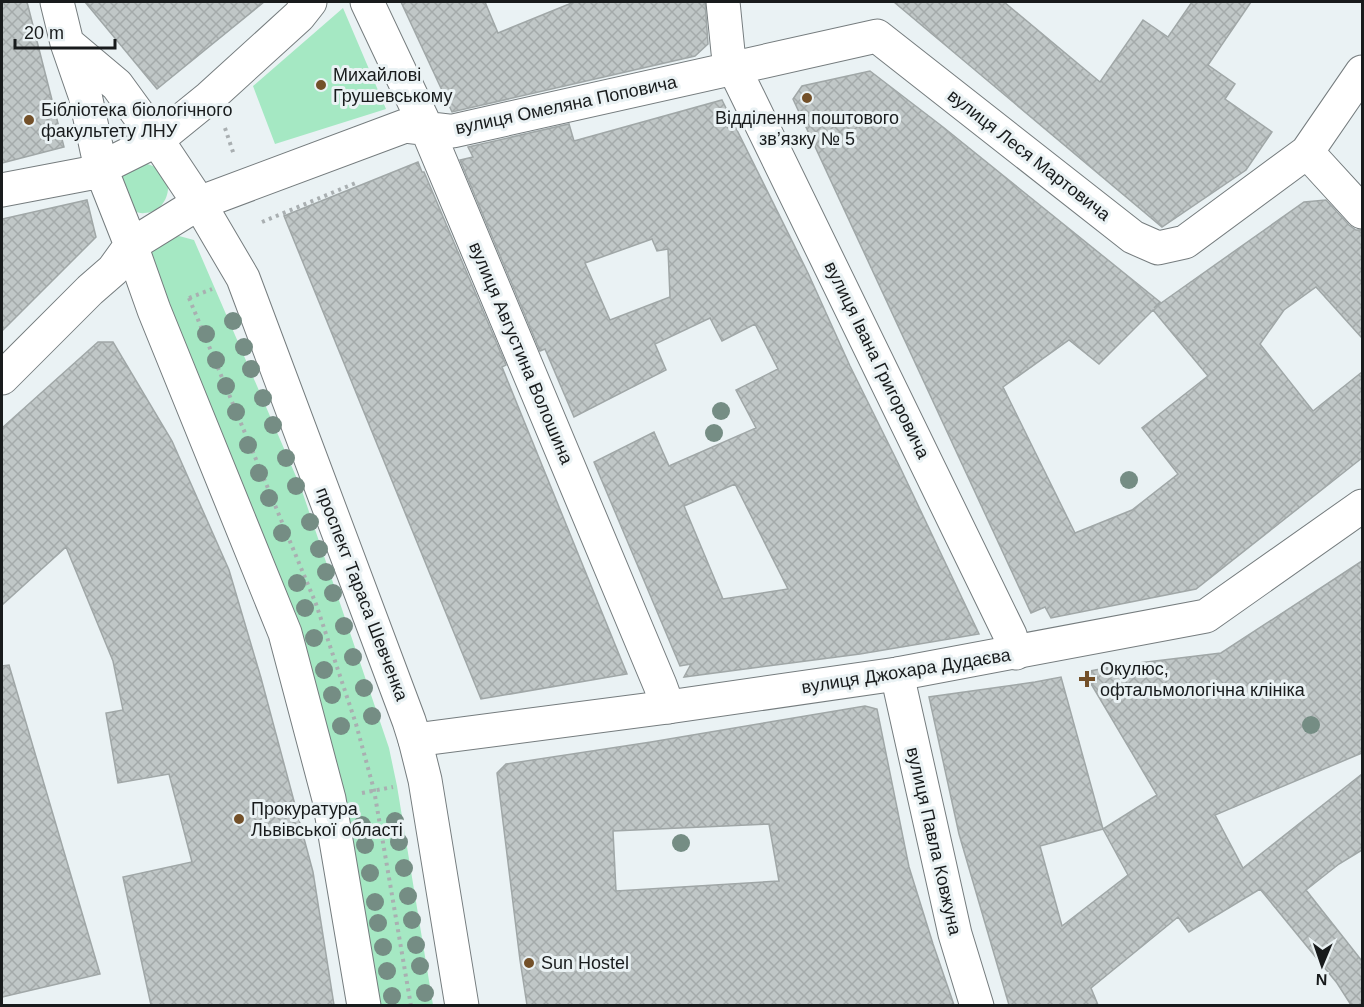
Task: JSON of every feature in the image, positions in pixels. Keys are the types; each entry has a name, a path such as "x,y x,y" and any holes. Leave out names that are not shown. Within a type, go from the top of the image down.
{"street":[{"path":"57,2 67,43 85,95 101,169 154,310 285,633 329,799 364,1005"},
{"path":"2,190 91,173 157,140 210,97 299,16 310,2"},
{"name":"вулиця Августина Волошина","path":"367,2 427,129 668,707"},
{"path":"723,2 728,52 734,68"},
{"name":"вулиця Леся Мартовича","path":"734,68 877,36 1133,237 1158,248 1185,242 1307,152"},
{"name":"проспект Тараса Шевченка","path":"67,43 117,85 199,203 243,278 410,721 425,780 462,1005"},
{"name":"вулиця Омеляна Поповича","path":"199,203 405,126 448,131 734,68"},
{"name":"вулиця Івана Григоровича","path":"734,68 1005,624 1016,653"},
{"path":"1362,72 1307,152 1362,212"},
{"path":"2,378 113,270 131,245 199,203"},
{"name":"вулиця Джохара Дудаєва","path":"415,740 897,674 1206,616 1362,506"},
{"name":"вулиця Павла Ковжуна","path":"897,674 955,934 977,1005"}],"path":[{"path":"222,120 238,164"},
{"path":"181,301 214,288"},
{"path":"356,794 397,786"}],"green space":[{"path":"343,8 386,109 275,144 253,86"},
{"path":"145,163 158,168 164,174 168,188 167,196 159,208 152,212 141,213 130,210 118,188 122,175"},
{"path":"179,236 194,240 301,488 389,748 433,1005 372,1005 337,798 165,306 149,248"}],"building":[{"path":"2,2 27,2 64,147 2,163"},
{"path":"85,2 264,2 157,89"},
{"path":"401,2 485,2 498,33 574,2 705,2 708,44 695,56 452,112"},
{"path":"894,2 1004,2 1100,82 1143,20 1168,37 1192,2 1251,2 1208,65 1235,84 1225,99 1272,132 1246,170 1162,227"},
{"path":"870,71 1160,302 1154,308 1304,202 1326,200 1349,225 1356,230 1362,230 1362,338 1316,287 1284,310 1260,344 1313,411 1362,372 1362,458 1196,589 1051,618 1045,607 1031,613 793,99 802,86","holes":["1153,310 1208,376 1142,428 1178,474 1132,510 1075,533 1003,387 1069,340 1099,364"]},
{"path":"722,100 808,273 850,366 979,634 860,654 684,677 691,664 680,666 594,462 654,432 669,466 756,428 736,390 778,369 755,324 722,341 710,318 655,344 666,370 574,417 545,349 540,351 460,160 473,157 468,147 569,124 574,141","holes":["652,239 657,251 668,249 670,297 610,320 585,263","735,484 788,589 723,599 684,506"]},
{"path":"418,162 506,365 502,367 627,674 481,699 284,216"},
{"path":"87,200 96,237 2,331 2,219"},
{"path":"98,342 113,342 172,441 229,570 261,678 313,872 334,1005 151,1005 123,877 192,862 169,774 118,783 106,713 123,710 113,661 66,547 2,605 2,428"},
{"path":"1362,561 1362,753 1215,815 1243,868 1362,774 1362,850 1339,864 1306,890 1362,961 1362,1005 1351,1005 1337,983 1260,889 1189,932 1178,917 1091,988 1098,1005 1009,1005 959,834 929,697 1061,677 1103,829 1157,795 1084,672 1221,653","holes":["1103,829 1128,875 1062,926 1040,846"]},
{"path":"9,665 100,974 2,997 2,666"},
{"path":"865,706 877,709 909,867 954,1005 527,1005 497,773 506,764","holes":["769,824 779,881 616,891 613,831"]}],"place":[{"name":"Михайлові Грушевському","path":"321,85"},
{"name":"Відділення поштового зв’язку № 5","path":"807,98"},
{"name":"Бібліотека біологічного факультету ЛНУ","path":"29,120"},
{"name":"Окулюс, офтальмологічна клініка","path":"1087,679"},
{"name":"Прокуратура Львівської області","path":"239,819"},
{"name":"Sun Hostel","path":"529,963"}]}
